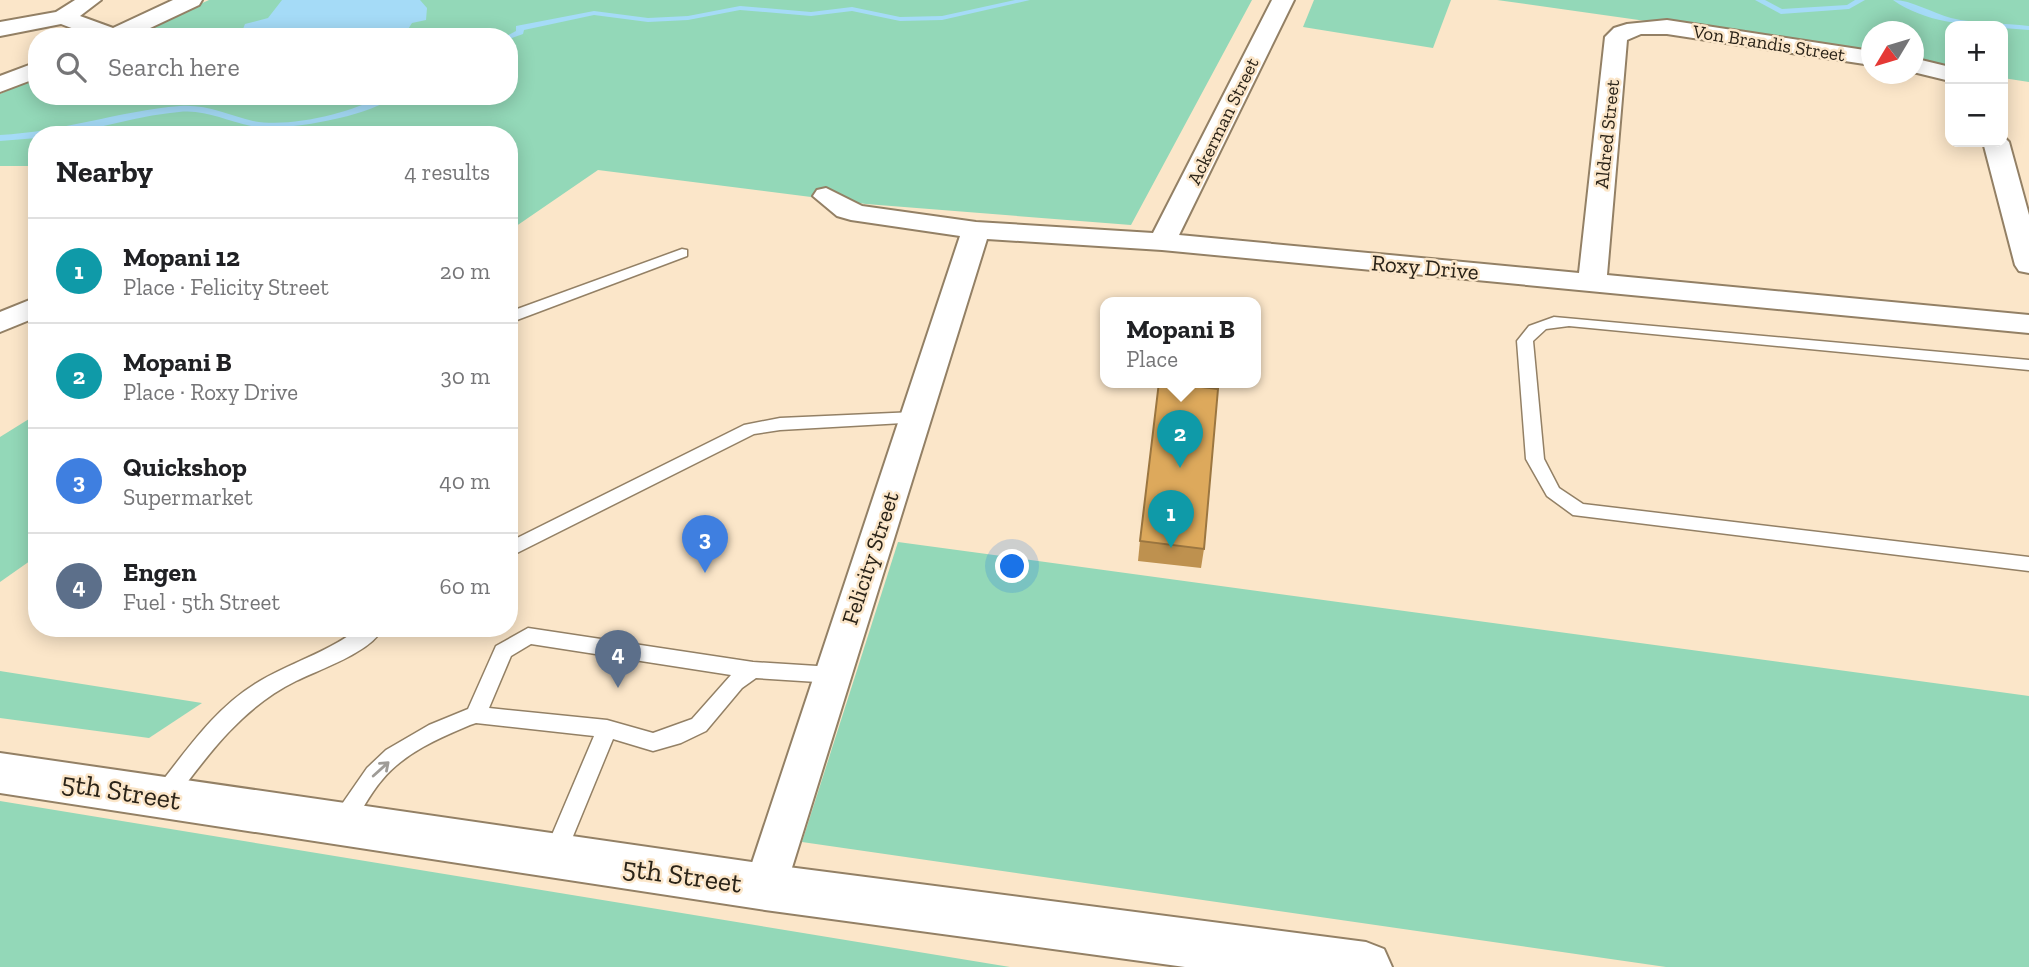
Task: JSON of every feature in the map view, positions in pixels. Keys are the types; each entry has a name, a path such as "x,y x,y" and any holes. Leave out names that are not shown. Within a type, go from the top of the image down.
{"main road":[{"name":"5th Street","path":"0,773 1248,958 1366,967"}],"street":[{"path":"0,29 62,17 90,0"},
{"path":"130,28 191,0"},
{"name":"Ackerman Street","path":"1163,242 1283,0"},
{"path":"62,17 92,28"},
{"name":"Von Brandis Street","path":"1667,27 1861,56"},
{"name":"Aldred Street","path":"1591,283 1616,37 1625,30 1667,27"},
{"path":"1924,68 1945,73"},
{"path":"0,85 28,73"},
{"path":"1997,147 2029,265"},
{"name":"Roxy Drive","path":"826,196 853,212 976,230 1163,242 2029,324"},
{"name":"Felicity Street","path":"765,887 976,230"},
{"path":"0,323 28,310"}],"lane":[{"path":"518,315 682,253"},
{"path":"2029,365 1577,322 1544,324 1530,330 1525,341 1535,459 1553,492 1579,510 2029,564"},
{"path":"518,545 750,429 780,424 915,418"},
{"path":"477,715 503,650 528,636 753,670 833,675"},
{"path":"163,797 214,731 242,705 278,680 352,645 362,637"},
{"path":"341,824 375,771 409,747 460,720 477,715 607,729 653,742 674,737 699,725 735,682 753,670"},
{"path":"554,856 607,729"}],"green space":[{"path":"209,0 1252,0 1131,225 866,204 598,170 518,225 518,126 28,126 28,166 0,166 0,94 28,81 28,105 518,105 518,28 147,28"},
{"path":"1314,0 1451,0 1433,48 1303,27"},
{"path":"1497,0 2029,0 2029,82 2008,79 2008,21 1945,21 1945,64 1924,61 1924,21 1861,21 1861,52"},
{"path":"28,420 28,562 0,582 0,437"},
{"path":"898,542 2029,696 2029,967 1666,967 802,842"},
{"path":"0,671 202,703 149,738 0,718"},
{"path":"0,801 1010,967 0,967"}],"water":[{"path":"282,0 420,0 427,8 426,20 412,23 409,28 243,28 245,24 268,18"}],"building":[{"path":"1158,388 1218,389 1204,549 1140,541"}],"waterway":[{"path":"518,33 519,28 594,13 648,20 688,18 740,8 811,14 852,9 900,19 942,18 1026,0"},
{"path":"1759,0 1781,12 1849,7 1861,0"},
{"path":"1897,0 1925,13 1954,21 2029,28"},
{"path":"86,126 189,108 216,112 251,123 282,124 322,119 370,105"},
{"path":"0,138 28,136"}],"place":[{"name":"Mopani B","path":"1180,468"},
{"name":"Mopani 12","path":"1171,548"},
{"name":"Quickshop","path":"705,573"},
{"name":"Engen","path":"618,688"}]}
